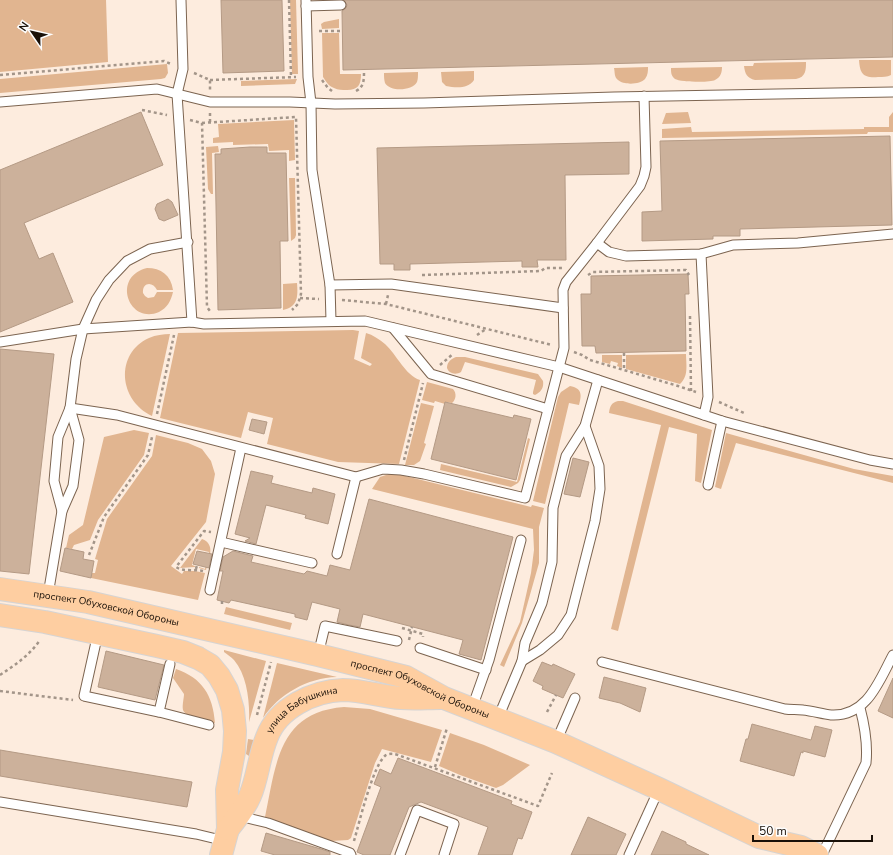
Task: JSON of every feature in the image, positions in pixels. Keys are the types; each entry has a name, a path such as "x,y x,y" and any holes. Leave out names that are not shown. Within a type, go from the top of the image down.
{"main road":[{"name":"проспект Обуховской Обороны","path":"0,589 88,602 318,655 406,677 444,698 556,742 660,789 759,837 801,847 817,855"},
{"path":"0,615 45,622 183,652 210,665 219,676 227,690 233,710 235,731 234,752 226,790 228,835"},
{"name":"улица Бабушкина","path":"228,835 250,796 266,738 277,719 286,711 304,700 330,691 344,690 369,692 400,698 444,698"},
{"path":"759,837 776,855"}],"lane":[{"path":"181,0 183,69 177,94 188,242 192,322"},
{"path":"331,321 330,285 312,170 311,103 308,77 306,3 318,6 342,5"},
{"path":"0,102 157,89 210,102 290,102 335,104 424,103 644,96 893,92"},
{"path":"70,408 117,415 356,477 383,469 401,470 525,498 564,348 563,290 571,275 640,186 644,176 646,166 644,96"},
{"path":"597,243 609,252 626,256 701,254 733,245 798,243 893,234"},
{"path":"62,510 54,481 58,437 70,408 76,359 83,329 96,300 109,280 127,261 150,249 188,242"},
{"path":"701,254 708,397 704,415"},
{"path":"330,285 392,284 563,308"},
{"path":"0,342 83,329 192,322 204,324 365,321 559,367 722,421 870,460 893,464"},
{"path":"393,328 431,374 548,409"},
{"path":"498,718 522,661 525,643 542,603 552,562 553,508 566,456 586,426 598,380"},
{"path":"48,595 62,510 73,486 79,440 70,408"},
{"path":"708,485 722,421"},
{"path":"522,661 540,650 558,635 570,615 594,521 600,489 599,466 586,426"},
{"path":"210,590 241,448"},
{"path":"337,554 356,477"},
{"path":"221,538 312,563"},
{"path":"472,708 486,670 521,540"},
{"path":"318,655 325,626 397,641"},
{"path":"98,633 84,696 159,712 210,725"},
{"path":"420,648 486,670"},
{"path":"602,662 785,709 803,710 832,715 860,708 871,695 893,655"},
{"path":"159,712 170,664"},
{"path":"556,742 575,698"},
{"path":"822,855 866,763 866,731 860,708"},
{"path":"629,855 660,789"},
{"path":"0,802 196,834 228,835 268,823 350,854"},
{"path":"400,855 417,810 454,824 444,855"}],"path":[{"path":"289,0 290,77"},
{"path":"318,6 319,31 340,31"},
{"path":"0,75 164,61 210,80 320,77 328,88 334,92"},
{"path":"353,93 362,87 364,81 364,71"},
{"path":"210,80 210,122"},
{"path":"142,110 202,123 296,117 301,294 298,304 289,311"},
{"path":"202,123 207,307 215,314"},
{"path":"417,275 541,271 545,268 563,268 578,281 593,272 686,270 690,276"},
{"path":"386,304 392,284"},
{"path":"690,314 691,390"},
{"path":"401,470 424,381 463,344 486,329"},
{"path":"576,345 576,352"},
{"path":"624,354 624,370"},
{"path":"214,574 196,569 180,570 176,567 204,530 221,538"},
{"path":"196,569 197,565"},
{"path":"397,641 400,628 423,634 420,648"},
{"path":"0,674 34,650 40,640"},
{"path":"256,719 271,661"},
{"path":"0,691 74,700 84,696"},
{"path":"547,712 556,695"},
{"path":"435,767 447,728"},
{"path":"350,854 371,784 380,762 387,754 393,753 435,767 538,806 552,773"}],"shaded area":[{"path":"0,0 106,0 108,62 0,72"},
{"path":"290,0 296,0 298,74 292,74"},
{"path":"339,19 339,28 322,29 321,24 324,22"},
{"path":"322,33 339,33 340,74 361,74 359,84 356,88 351,90 337,89 330,86 323,77"},
{"path":"859,60 891,60 891,75 886,77 866,76 860,69"},
{"path":"806,62 804,75 796,79 755,80 747,75 744,66 753,66 754,63"},
{"path":"167,64 168,73 165,78 161,79 0,93 0,79"},
{"path":"648,67 645,79 632,84 620,82 615,76 614,68"},
{"path":"722,67 719,77 715,80 707,82 678,80 673,77 671,71 671,68"},
{"path":"474,71 474,80 468,85 458,87 446,86 442,82 441,72"},
{"path":"418,72 417,82 406,89 391,88 385,83 384,73"},
{"path":"297,79 295,84 241,86 241,81"},
{"path":"688,112 691,123 662,124 666,113"},
{"path":"893,112 893,132 868,132 867,134 662,138 662,129 691,127 692,132 864,129 864,127 889,127 889,117"},
{"path":"294,120 295,160 289,161 289,150 269,151 268,144 233,145 233,142 213,143 213,138 219,137 218,124"},
{"path":"218,146 219,152 212,153 213,194 211,194 208,189 206,147"},
{"path":"289,178 295,178 296,235 291,241"},
{"path":"147,268 157,269 168,276 173,290 157,290 151,284 146,285 143,289 143,293 148,298 154,297 157,292 173,292 170,301 164,308 159,312 148,314 139,312 133,306 128,298 127,289 129,280 136,273"},
{"path":"297,283 297,296 294,304 288,309 283,310 283,284"},
{"path":"359,331 354,359 370,366 372,364 361,358 366,333 376,337 385,344 405,369 420,380 399,464 338,462 267,444 273,418 248,412 241,438 160,418 178,333"},
{"path":"170,334 152,416 141,409 133,400 127,389 125,377 126,366 130,355 138,345 149,338"},
{"path":"686,354 686,374 680,384 626,369 626,355"},
{"path":"602,355 622,355 622,368 617,366 618,363 611,361 610,364 602,362"},
{"path":"456,357 465,357 538,374 543,381 542,388 535,395 533,392 536,380 465,362 461,372 449,372 447,366 452,359"},
{"path":"427,382 453,389 455,398 453,402 445,402 445,404 435,401 434,403 422,400"},
{"path":"570,386 577,388 580,392 581,398 579,405 569,403 545,504 533,501 558,397 561,392"},
{"path":"618,401 623,401 712,430 701,483 695,481 697,434 669,427 618,631 611,629 661,425 609,413 611,405"},
{"path":"421,403 434,406 424,443 426,444 420,461 414,465 405,465"},
{"path":"134,430 149,433 144,455 98,520 90,540 74,545 72,549 66,548 69,535 83,525 104,437"},
{"path":"726,433 854,469 893,476 893,483 736,443 721,489 715,487"},
{"path":"156,435 188,443 202,449 211,461 215,474 206,522 171,566 182,574 184,571 205,573 198,600 91,578 92,573 95,573 98,560 95,559 107,519 152,456"},
{"path":"528,438 530,439 520,480 511,487 440,470 441,464 517,482"},
{"path":"389,474 397,474 531,507 532,505 544,508 539,527 539,563 522,623 504,667 500,665 520,622 531,573 534,550 533,529 372,489 380,477"},
{"path":"202,539 209,544 210,548 210,557 206,570 199,567 205,569 209,552 196,549 192,565 195,567 180,568"},
{"path":"226,607 292,623 290,630 224,614"},
{"path":"224,650 266,661 249,722 249,706 245,681 234,660 224,652"},
{"path":"277,663 337,677 315,680 295,689 277,702 263,718"},
{"path":"176,669 193,677 204,689 212,704 215,723 197,719 185,713 183,710 184,694 173,678"},
{"path":"344,707 370,709 442,730 431,762 382,749 375,763 351,838 348,840 331,841 265,817 277,761 284,744 293,730 305,719 322,711"},
{"path":"450,733 484,745 530,765 503,785 496,788 460,775 439,766"},
{"path":"248,739 254,740 251,754 249,756 246,754"}],"building":[{"path":"221,0 282,0 284,71 223,73"},
{"path":"344,0 893,0 893,57 343,70 342,11 347,5"},
{"path":"141,112 163,165 24,223 39,259 53,253 73,302 0,332 0,170"},
{"path":"890,136 892,225 740,229 740,236 713,236 713,239 642,241 642,212 662,211 660,141"},
{"path":"629,142 629,174 565,175 566,260 537,260 538,267 522,267 522,261 410,264 410,270 394,270 394,264 380,264 377,148"},
{"path":"267,147 267,153 286,153 288,241 280,241 281,308 218,310 215,154 221,154 221,149"},
{"path":"168,199 172,202 178,215 164,221 159,219 155,209 157,204"},
{"path":"688,274 689,294 685,294 686,351 596,353 595,346 582,346 581,294 591,294 591,276"},
{"path":"0,349 54,354 29,574 0,571"},
{"path":"445,402 513,418 514,415 531,419 516,480 431,459"},
{"path":"252,419 267,422 264,434 249,430"},
{"path":"573,458 589,462 580,497 564,494"},
{"path":"251,471 273,476 271,483 312,493 313,488 335,494 328,524 305,518 306,515 266,505 256,544 245,541 250,538 235,534"},
{"path":"369,499 513,537 481,660 459,654 463,640 363,614 360,627 337,622 340,609 312,602 307,620 295,617 295,614 231,600 229,603 217,600 223,571 220,571 223,557 233,551 253,556 251,562 304,574 307,571 327,576 330,565 350,570"},
{"path":"65,548 84,552 83,559 94,561 91,578 60,571"},
{"path":"197,551 212,554 209,568 193,564"},
{"path":"106,651 164,665 155,700 98,687"},
{"path":"542,662 552,666 553,664 575,674 563,698 542,689 543,686 533,681"},
{"path":"604,677 646,688 640,712 620,703 599,698"},
{"path":"893,678 893,718 878,711"},
{"path":"752,724 811,740 815,726 832,730 825,757 803,751 803,753 801,752 794,776 740,761"},
{"path":"0,750 192,782 187,807 0,776"},
{"path":"398,758 512,801 511,804 532,812 522,839 518,838 512,855 478,855 488,827 421,802 409,807 390,855 364,855 357,852 381,787 374,784 380,769 391,774"},
{"path":"588,817 626,834 616,855 571,855"},
{"path":"662,831 686,842 686,844 709,855 651,855"},
{"path":"266,833 330,852 330,855 275,855 261,851"}]}
